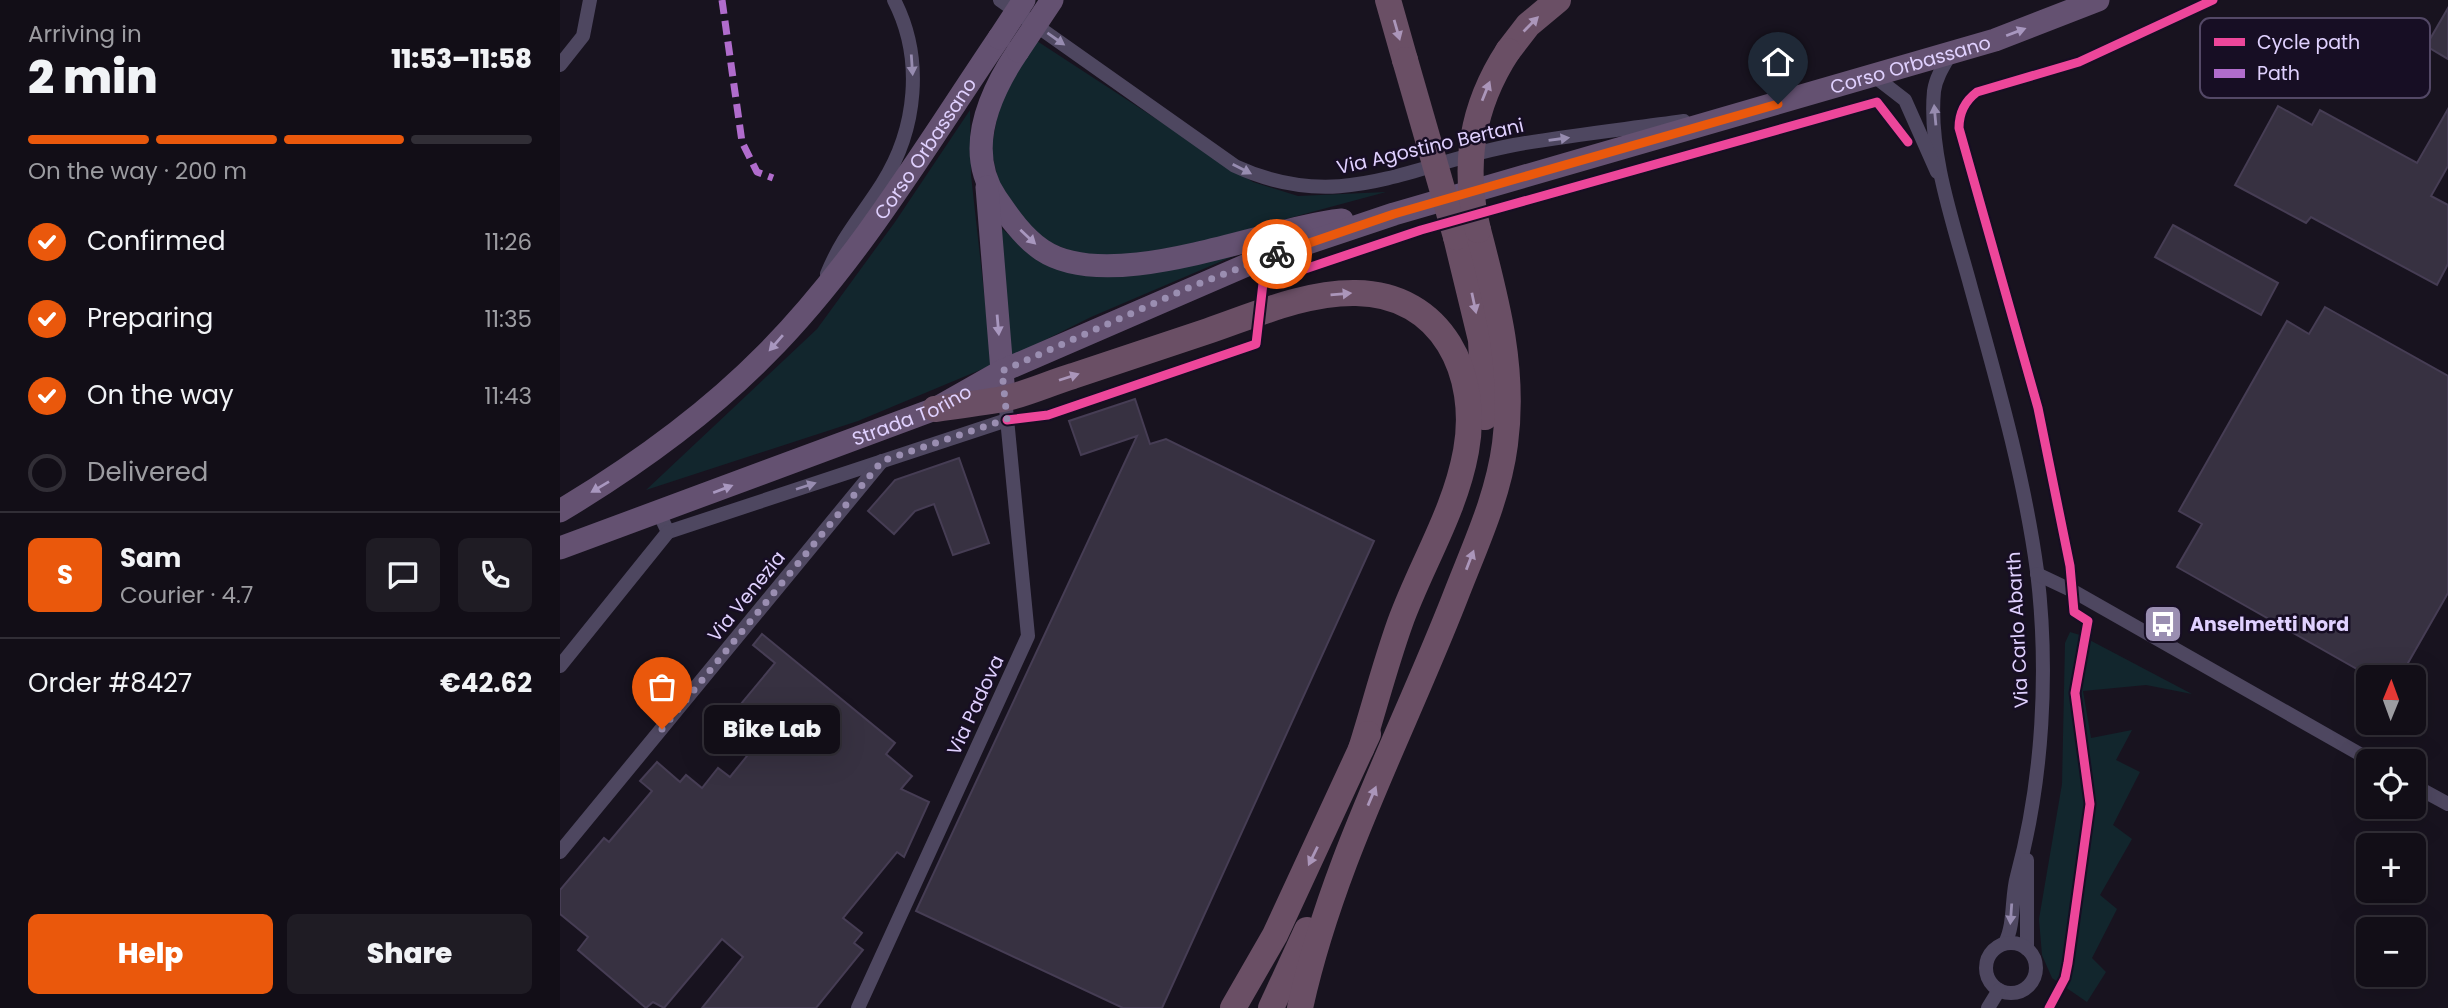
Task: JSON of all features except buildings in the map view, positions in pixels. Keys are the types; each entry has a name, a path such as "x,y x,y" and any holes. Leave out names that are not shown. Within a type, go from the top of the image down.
{"highway":[{"path":"1300,1008 1345,859 1445,623 1501,473 1508,398 1507,357 1501,315 1467,233 1405,60 1388,0"},
{"path":"1241,1008 1361,749 1456,534 1479,458 1486,402 1483,351 1473,297 1467,233 1471,200 1471,146 1485,92 1508,51 1528,25 1558,0"},
{"path":"935,410 1006,409 1275,308 1340,293 1369,293 1396,301 1418,313 1439,331 1455,354 1465,378 1469,404 1465,452 1449,509 1400,622 1361,749"},
{"path":"1271,1008 1317,909 1345,859"},
{"path":"1233,1008 1275,935"},
{"path":"1290,1008 1307,979"}],"main road":[{"name":"Corso Orbassano","path":"560,511 621,474 708,405 766,354 820,292 903,180 1024,0"},
{"path":"1006,409 982,148 985,110 1018,51 1052,0"},
{"name":"Corso Orbassano","path":"1394,214 1995,40 2098,0"},
{"path":"986,184 1011,221 1042,250 1072,262 1099,267 1147,262 1325,222 1394,214"},
{"name":"Strada Torino","path":"560,548 663,522 935,410 1002,371 1195,285 1263,258 1394,214"}],"street":[{"path":"560,65 583,36 590,0"},
{"name":"Corso Orbassano","path":"820,292 840,243 883,183 906,129 911,107 912,56 906,28 894,0"},
{"name":"Via Agostino Bertani","path":"1000,0 1235,166 1264,180 1294,186 1327,188 1370,183 1512,145 1754,111"},
{"name":"Via Carlo Abarth","path":"1941,180 1934,93 1939,74 1951,53"},
{"name":"Via Carlo Abarth","path":"1874,76 1905,100 1941,180 2014,446 2037,574 2041,656 2040,725 2028,837 2027,948 2035,961 2031,983 2019,991 1998,990 1987,977 1986,960 1991,952 2005,943 2009,935 2013,890 2028,837"},
{"name":"Strada Torino","path":"663,522 882,461 1006,409"},
{"name":"Via Padova","path":"858,1008 1028,636 1006,409"},
{"name":"Via Venezia","path":"560,852 882,461"},
{"path":"560,666 663,522"},
{"path":"2037,574 2073,591 2356,752"},
{"path":"2426,792 2448,804"},
{"path":"2005,943 2027,948"},
{"path":"1988,1008 1998,990"}],"shaded area":[{"path":"1037,41 1253,182 1298,196 1386,192 1197,243 1122,256 1082,255 1048,242 1033,231 1000,187 991,150 1002,92"},
{"path":"970,110 971,175 992,365 858,421 646,490 817,329 895,222"},
{"path":"999,226 1032,255 1236,255 1091,317 1009,358"},
{"path":"2070,632 2192,694 2146,685 2083,691 2091,738 2132,730 2116,760 2140,772 2113,825 2132,839 2100,895 2117,909 2092,958 2106,972 2087,1002 2052,978 2042,955 2039,919 2062,784 2065,643"}],"marked path":[{"path":"722,0 742,142 757,172 773,178"}],"cycle path":[{"path":"2049,1008 2065,978 2090,804 2075,693 2088,621 2074,612 2070,566 2038,408 1959,128 1960,117 1966,103 1977,92 2079,62 2213,0"},
{"path":"1007,420 1048,415 1256,344 1263,283 1421,230 1877,102 1908,142"}],"way so far":[{"path":"662,729 882,461 1007,419 1002,371 1195,285 1277,254"}],"place":[{"name":"Anselmetti Nord","path":"2163,624"},
{"name":"Bike Lab","path":"662,729"}],"route":[{"path":"1277,254 1394,214 1778,104"}]}
